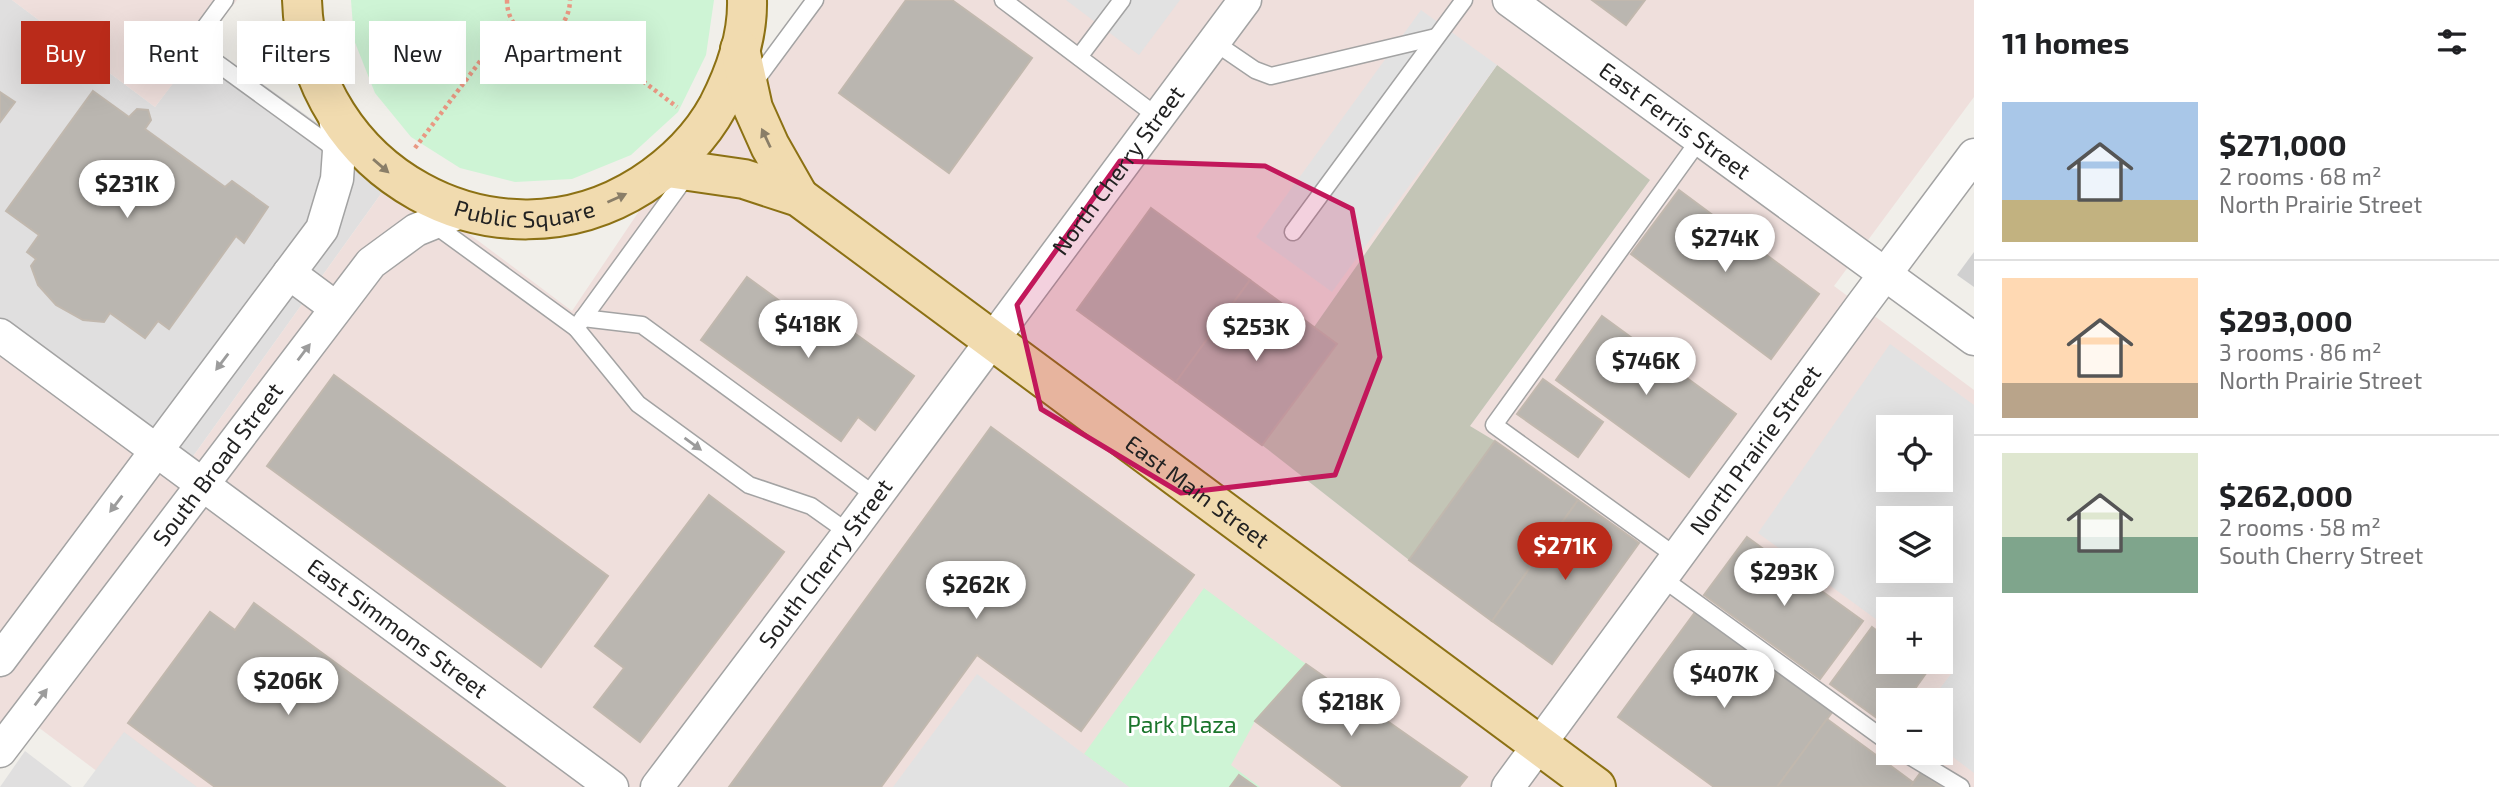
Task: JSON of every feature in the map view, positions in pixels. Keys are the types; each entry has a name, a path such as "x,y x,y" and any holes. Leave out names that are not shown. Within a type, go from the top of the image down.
{"main road":[{"name":"Public Square","path":"302,0 303,26 314,72 337,133 365,152 393,177 446,205 449,216 503,219 562,217 619,199 679,170 733,77 747,21 747,0"},
{"name":"East Main Street","path":"740,49 753,108 770,146 799,197"},
{"name":"East Main Street","path":"679,170 744,179 799,197 1596,787"}],"street":[{"name":"North Cherry Street","path":"992,340 1245,0"},
{"name":"East Ferris Street","path":"1509,0 1974,339"},
{"path":"0,660 322,229 337,179 337,133"},
{"name":"North Prairie Street","path":"1508,787 1974,155"},
{"name":"South Broad Street","path":"0,751 193,477 337,308 371,263 415,230 449,216"},
{"path":"289,273 337,308"},
{"name":"East Simmons Street","path":"0,335 612,787"},
{"name":"South Cherry Street","path":"657,787 992,340"}],"lane":[{"path":"225,0 192,45 337,133"},
{"path":"749,89 815,0"},
{"path":"1003,0 1158,117"},
{"path":"1079,57 1122,0"},
{"path":"1293,232 1464,0"},
{"path":"1214,42 1255,70 1271,76 1436,37"},
{"path":"1700,139 1494,425 1876,732"},
{"path":"580,323 679,170"},
{"path":"449,216 580,323 638,404 749,485 811,506 849,534"},
{"path":"580,323 642,325 876,496"},
{"path":"1925,765 1961,787"}],"path":[{"path":"393,177 511,20 507,0"},
{"path":"565,21 570,0"},
{"path":"646,83 705,128"}],"highlighted area":[{"path":"1120,161 1265,166 1352,209 1380,357 1335,475 1181,493 1041,409 1017,305"}],"shaded area":[{"path":"0,0 12,0 40,21 21,21 21,84 110,84 110,73 155,107 172,84 223,84 223,56 237,66 237,84 263,84 393,177 184,469 0,335"},
{"path":"12,0 237,0 221,21 124,21 124,84 110,73 110,21 40,21"},
{"path":"811,0 1974,0 1974,97 1834,286 1974,390 1974,787 118,787 26,718 0,751 0,335 184,469 393,177 572,311 668,168 705,128"},
{"path":"1066,0 1180,0 1139,55"},
{"path":"1421,10 1497,65 1332,292 1256,237"},
{"path":"1497,65 1650,180 1470,426 1495,441 1409,560 1262,445 1337,345 1314,327"},
{"path":"124,84 173,84 155,107"},
{"path":"1974,252 1974,287 1957,275"},
{"path":"1890,344 1974,405 1974,773 1953,757 1953,688 1940,688 1953,674 1953,597 1876,597 1876,619 1758,533"},
{"path":"977,674 1084,754 1129,787 893,787"},
{"path":"124,732 197,787 83,787"},
{"path":"25,751 72,787 0,787"}],"green space":[{"path":"351,0 714,0 706,55 678,112 631,155 572,179 515,182 460,168 411,137 375,93 371,84 466,84 466,21 369,21 369,78 355,43 355,21 353,21"},
{"name":"Park Plaza","path":"1204,588 1306,664 1255,721 1231,765 1260,787 1129,787 1084,754"}],"building":[{"path":"906,0 952,0 1032,58 949,173 839,93"},
{"path":"1592,0 1645,0 1626,25"},
{"path":"93,91 129,117 137,109 148,110 151,120 145,129 225,187 232,181 268,207 244,243 236,236 169,329 158,321 145,338 110,313 104,322 83,320 56,305 38,285 31,266 36,259 27,252 39,235 6,211"},
{"path":"0,92 15,102 0,122"},
{"path":"1679,190 1819,294 1771,359 1631,254"},
{"path":"1151,208 1250,280 1176,382 1077,310"},
{"path":"747,277 803,318 814,304 914,376 875,430 858,417 841,441 701,340"},
{"path":"1250,280 1337,344 1262,445 1176,382"},
{"path":"1602,316 1736,414 1689,477 1556,380"},
{"path":"334,375 608,576 541,667 267,466"},
{"path":"1543,379 1603,422 1578,457 1517,414"},
{"path":"991,427 1194,575 1081,731 977,655 881,787 729,787"},
{"path":"1495,441 1578,500 1492,621 1409,560"},
{"path":"709,495 784,552 640,742 594,707 624,668 595,646"},
{"path":"1578,500 1639,543 1552,664 1492,621"},
{"path":"1747,537 1863,621 1820,679 1704,595"},
{"path":"254,603 505,787 215,787 128,723 210,612 235,630"},
{"path":"1696,611 1833,711 1777,787 1714,787 1618,717"},
{"path":"1872,627 1876,630 1876,674 1925,674 1916,688 1876,688 1876,717 1830,684"},
{"path":"1306,664 1467,777 1459,787 1343,787 1255,721"},
{"path":"1827,719 1876,755 1876,765 1890,765 1914,783 1910,787 1777,787"},
{"path":"1921,772 1941,787 1910,787"},
{"path":"1239,775 1256,787 1230,787"}]}
